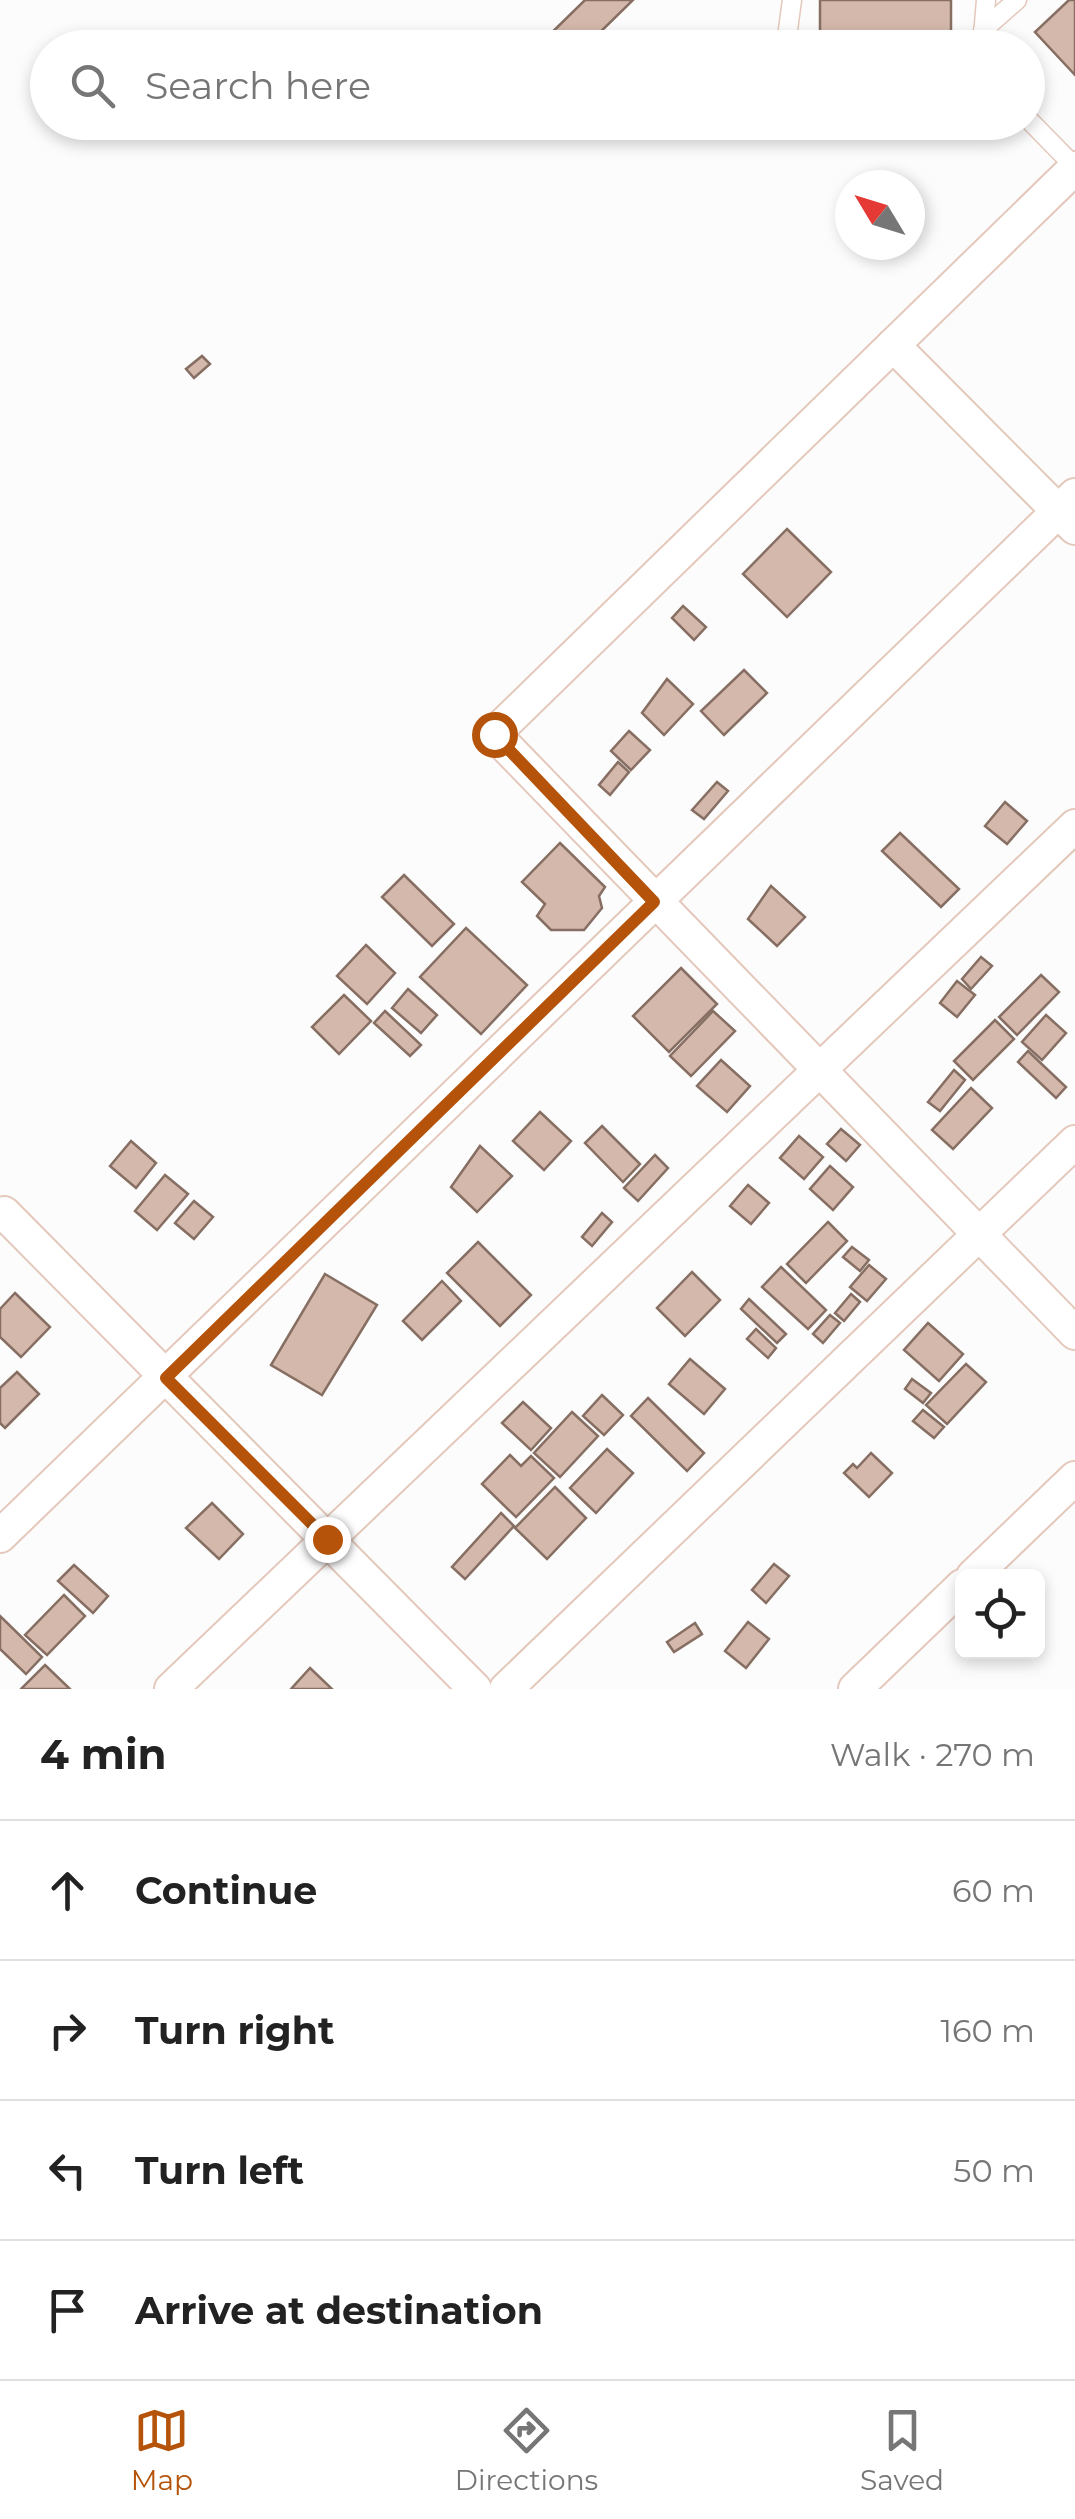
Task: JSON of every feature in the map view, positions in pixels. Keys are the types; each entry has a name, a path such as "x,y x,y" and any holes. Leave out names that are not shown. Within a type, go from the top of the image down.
{"street":[{"path":"1075,167 494,734 1075,1333"},
{"path":"0,1536 654,902 1069,511 894,346"},
{"path":"172,1689 1075,826"},
{"path":"506,1689 1075,1142"},
{"path":"4,1214 475,1689"},
{"path":"979,1569 1075,1478"},
{"path":"856,1689 955,1593"}],"lane":[{"path":"788,30 792,0"},
{"path":"984,30 986,0"},
{"path":"991,30 1017,0"},
{"path":"1045,136 1075,167"}],"building":[{"path":"585,0 633,0 602,30 554,30"},
{"path":"820,0 951,0 951,30 820,30"},
{"path":"1069,0 1075,0 1075,75 1045,43 1045,30 1037,30"},
{"path":"202,356 210,364 194,378 186,369"},
{"path":"787,529 831,572 787,617 743,574"},
{"path":"683,606 706,627 694,640 672,618"},
{"path":"744,670 767,693 724,735 701,711"},
{"path":"667,679 693,704 664,735 642,713"},
{"path":"629,731 650,750 631,770 611,751"},
{"path":"618,762 629,772 610,795 599,785"},
{"path":"717,782 728,791 704,819 692,810"},
{"path":"1005,802 1027,821 1007,844 985,826"},
{"path":"900,833 959,889 941,907 882,851"},
{"path":"560,843 605,887 599,896 602,908 584,930 551,930 537,916 545,904 522,882"},
{"path":"404,875 454,924 432,946 382,897"},
{"path":"771,886 805,917 777,946 748,919"},
{"path":"466,928 527,985 481,1034 420,977"},
{"path":"366,945 395,973 367,1004 337,976"},
{"path":"981,957 992,966 971,989 962,979"},
{"path":"681,968 717,1004 669,1052 633,1016"},
{"path":"1041,975 1059,992 1017,1035 999,1017"},
{"path":"957,981 975,995 957,1017 940,1003"},
{"path":"408,989 437,1015 421,1033 392,1008"},
{"path":"344,995 371,1021 339,1054 312,1027"},
{"path":"385,1011 421,1045 410,1056 374,1023"},
{"path":"713,1011 735,1031 691,1076 670,1056"},
{"path":"1046,1015 1066,1033 1042,1060 1022,1042"},
{"path":"995,1020 1014,1039 973,1080 954,1061"},
{"path":"1028,1051 1066,1087 1056,1098 1018,1062"},
{"path":"721,1060 750,1086 727,1112 697,1086"},
{"path":"954,1070 965,1080 940,1111 928,1102"},
{"path":"971,1088 992,1108 953,1149 932,1130"},
{"path":"540,1112 571,1141 544,1170 513,1141"},
{"path":"602,1126 640,1164 623,1182 585,1143"},
{"path":"841,1129 860,1145 846,1161 827,1144"},
{"path":"799,1136 823,1157 804,1179 780,1158"},
{"path":"131,1141 156,1163 136,1188 110,1166"},
{"path":"480,1146 512,1176 477,1212 451,1187"},
{"path":"655,1155 668,1168 638,1201 624,1188"},
{"path":"830,1166 853,1187 833,1210 810,1189"},
{"path":"165,1175 188,1194 157,1230 135,1211"},
{"path":"748,1185 769,1203 751,1224 730,1206"},
{"path":"194,1201 213,1217 194,1239 175,1223"},
{"path":"602,1213 612,1222 592,1246 582,1237"},
{"path":"828,1222 847,1241 806,1283 787,1264"},
{"path":"478,1242 531,1295 500,1326 447,1273"},
{"path":"852,1247 869,1260 860,1271 843,1257"},
{"path":"869,1265 886,1279 867,1301 850,1287"},
{"path":"781,1267 826,1310 808,1329 762,1287"},
{"path":"692,1272 720,1300 685,1336 657,1308"},
{"path":"325,1274 377,1305 322,1395 271,1365"},
{"path":"442,1281 461,1301 422,1340 403,1321"},
{"path":"15,1293 50,1327 21,1357 0,1337 0,1309"},
{"path":"851,1294 860,1302 844,1321 835,1313"},
{"path":"749,1299 786,1334 777,1343 741,1309"},
{"path":"830,1315 840,1323 823,1343 813,1334"},
{"path":"928,1323 963,1354 939,1381 904,1350"},
{"path":"756,1329 776,1348 768,1358 747,1339"},
{"path":"690,1359 725,1389 704,1414 669,1384"},
{"path":"966,1364 986,1382 947,1424 926,1405"},
{"path":"17,1372 39,1394 5,1428 0,1423 0,1388"},
{"path":"912,1379 931,1393 923,1403 905,1389"},
{"path":"602,1395 623,1415 604,1435 583,1416"},
{"path":"648,1398 704,1453 687,1471 631,1416"},
{"path":"523,1402 551,1428 531,1450 502,1423"},
{"path":"923,1410 944,1427 934,1438 913,1421"},
{"path":"572,1412 598,1436 560,1477 534,1453"},
{"path":"607,1449 633,1473 596,1513 570,1488"},
{"path":"871,1453 892,1473 869,1497 844,1473 853,1464 857,1468"},
{"path":"510,1455 521,1466 531,1456 554,1478 516,1517 482,1484"},
{"path":"555,1487 586,1518 547,1559 515,1528"},
{"path":"212,1503 243,1534 219,1559 186,1528"},
{"path":"501,1513 514,1526 465,1579 452,1567"},
{"path":"774,1564 789,1576 766,1603 752,1590"},
{"path":"74,1565 108,1596 93,1613 58,1581"},
{"path":"64,1595 85,1616 47,1655 25,1635"},
{"path":"0,1616 42,1657 26,1674 0,1649"},
{"path":"748,1622 769,1639 746,1668 725,1651"},
{"path":"695,1623 702,1634 674,1652 667,1642"},
{"path":"45,1665 70,1689 21,1689"},
{"path":"310,1668 332,1689 291,1689"}],"route":[{"path":"327,1539 166,1378 654,902 494,734"}]}
